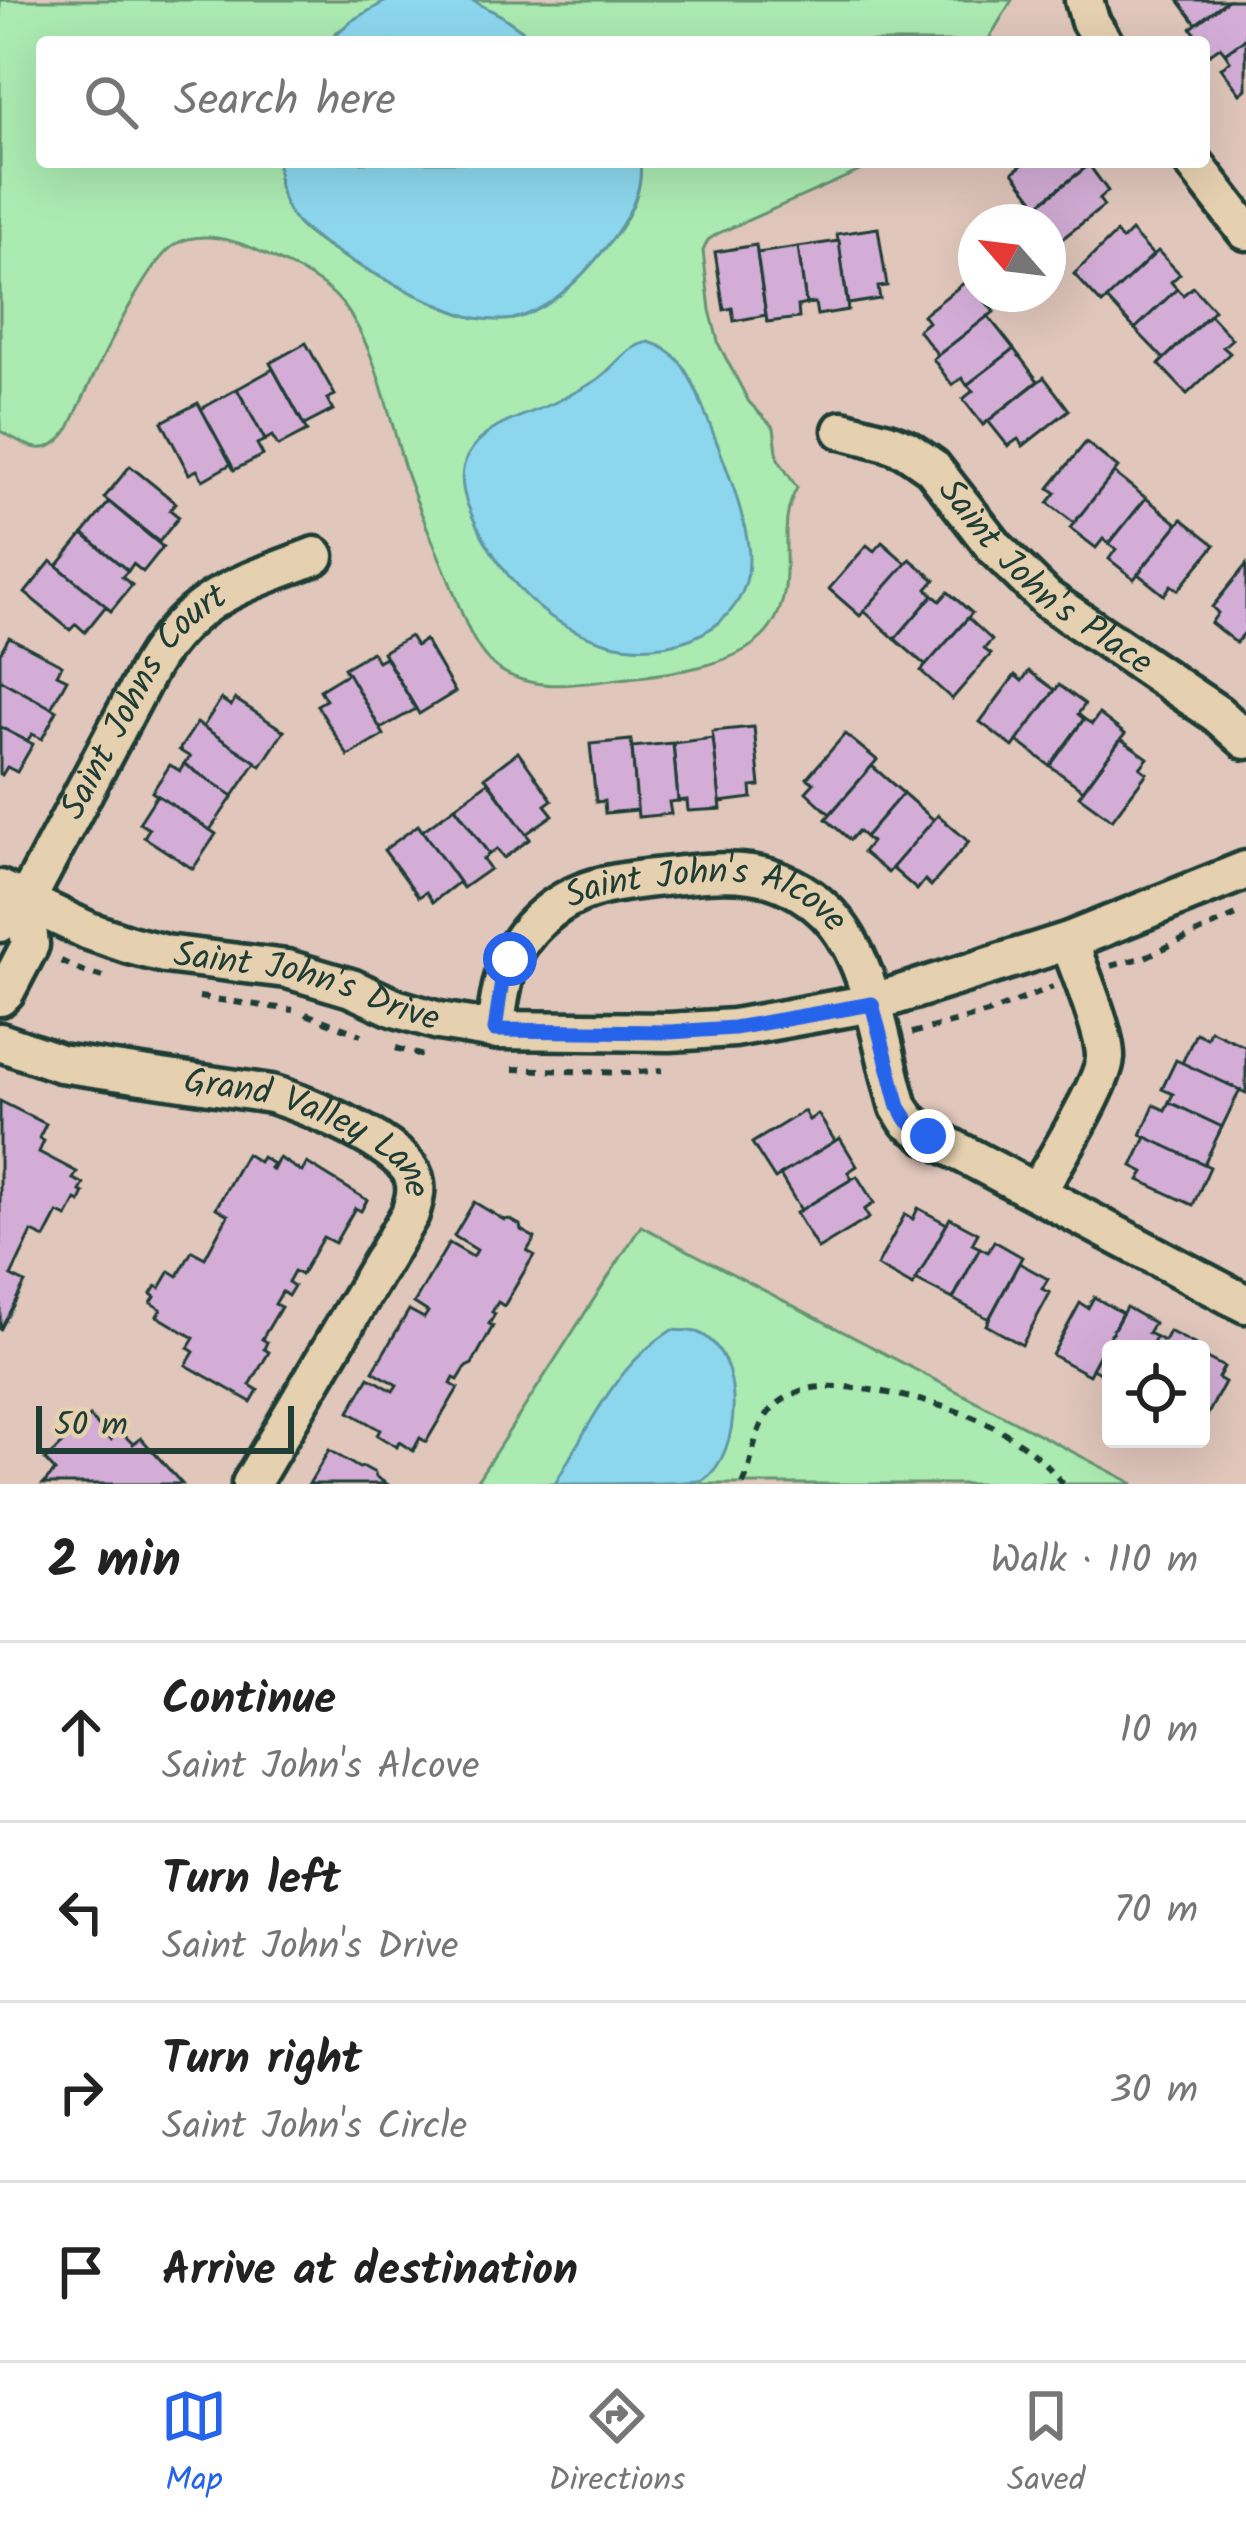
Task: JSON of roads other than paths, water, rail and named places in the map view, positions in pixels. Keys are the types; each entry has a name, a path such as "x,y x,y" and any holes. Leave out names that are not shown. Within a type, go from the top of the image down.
{"street":[{"path":"1084,0 1099,36"},
{"path":"1198,168 1246,231"},
{"name":"Saint John's Place","path":"842,430 888,442 920,458 941,477 995,548 1047,599 1216,714 1246,740"},
{"name":"Saint Johns Court","path":"8,905 172,632 222,593 315,556"},
{"name":"Saint John's Drive","path":"8,905 165,954 287,969 351,988 416,1016 495,1030 670,1032 734,1028 872,1004 1069,941 1246,870"},
{"name":"Saint John's Alcove","path":"495,1030 502,981 513,952 567,898 607,884 717,871 777,879 825,911 850,944 872,1004 896,1097 908,1121 928,1136 1246,1304"},
{"path":"0,997 30,945 8,905"},
{"path":"1037,1192 1099,1080 1105,1057 1069,941"},
{"name":"Grand Valley Lane","path":"0,1042 60,1063 272,1094 304,1104 393,1151 412,1174 416,1197 410,1214 251,1484"}],"water":[{"path":"388,0 471,0 530,36 335,36"},
{"path":"279,168 640,168 636,196 607,246 553,300 513,319 458,313 378,275 303,228 291,215"},
{"path":"649,342 673,355 693,384 737,498 749,558 736,604 720,621 679,642 632,647 578,632 528,598 477,526 466,501 462,474 467,457 484,436 584,388 628,352"},
{"path":"672,1330 699,1333 725,1361 733,1405 731,1428 716,1467 703,1480 694,1481 555,1484 619,1379"}]}
